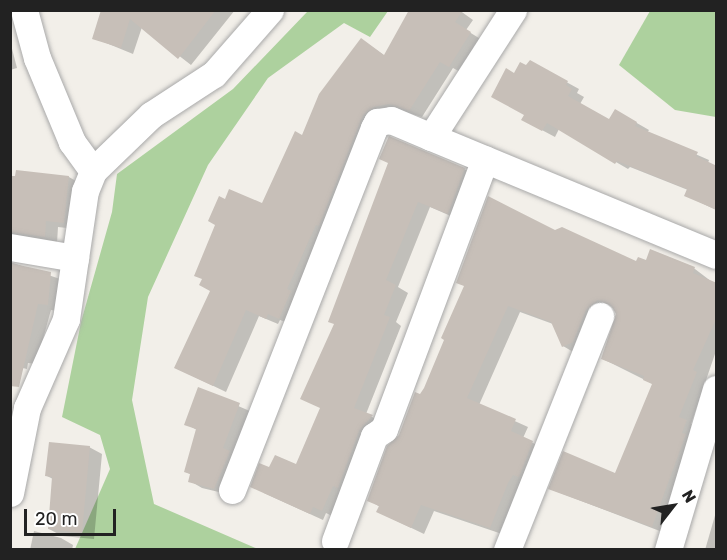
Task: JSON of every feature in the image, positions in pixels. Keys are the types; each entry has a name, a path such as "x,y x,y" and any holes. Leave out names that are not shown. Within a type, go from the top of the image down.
{"street":[{"path":"24,10 37,58 72,142 93,171"},
{"path":"10,493 19,406 64,325 85,191 93,171 151,115 214,74 270,10"},
{"path":"431,137 513,10"},
{"path":"232,490 377,122 391,120 717,255"},
{"path":"335,541 374,436 384,429 485,159"},
{"path":"10,247 75,258"},
{"path":"507,549 600,316"},
{"path":"668,549 717,389"}],"green space":[{"path":"388,11 370,37 344,23 268,78 208,165 148,297 132,400 154,504 258,549 75,549 110,469 100,435 62,417 81,322 112,212 117,174 233,89 307,12"},
{"path":"650,11 716,11 716,117 675,110 619,65"}],"building":[{"path":"101,10 216,10 178,59 130,19 121,48 92,39"},
{"path":"409,10 463,10 455,22 471,32 449,67 440,62 409,111 389,104 374,107 363,115 319,226 316,225 287,289 291,291 279,319 268,314 266,319 246,310 213,386 174,368 210,291 199,285 202,279 194,276 215,225 208,221 219,196 225,199 229,189 262,203 295,131 302,135 319,94 361,38 384,55"},
{"path":"530,60 568,81 566,85 572,89 568,96 609,119 615,109 637,122 635,126 698,152 696,156 717,166 717,210 684,196 687,189 617,161 615,164 547,123 542,131 521,120 524,115 491,97 506,68 514,73 520,62 526,65"},
{"path":"389,136 465,168 448,214 418,202 386,280 396,285 384,315 390,317 354,408 373,415 359,431 338,488 333,486 322,511 313,507 310,514 250,487 259,463 269,467 275,455 296,464 320,408 300,399 334,324 328,322 388,163 379,159"},
{"path":"16,170 69,176 64,223 46,221 45,237 10,232 10,176 15,176"},
{"path":"488,196 555,230 562,227 636,261 638,257 646,260 650,249 695,267 693,273 717,283 717,317 693,370 697,372 679,417 687,420 682,433 686,434 652,527 548,489 563,451 615,473 652,384 643,380 644,376 601,359 616,314 612,306 598,300 586,310 573,342 562,347 551,322 508,306 467,398 516,419 511,431 533,441 519,477 513,475 508,483 490,528 421,505 411,528 376,512 379,506 367,501 387,446 399,435 415,392 420,394 424,388 444,340 441,338 464,286 456,283"},
{"path":"10,263 51,272 48,305 38,304 19,387 10,386"},
{"path":"198,387 240,403 223,448 230,451 214,489 188,482 190,474 184,472 196,429 184,425"},
{"path":"49,442 90,446 82,533 48,529 52,477 45,476"}]}
